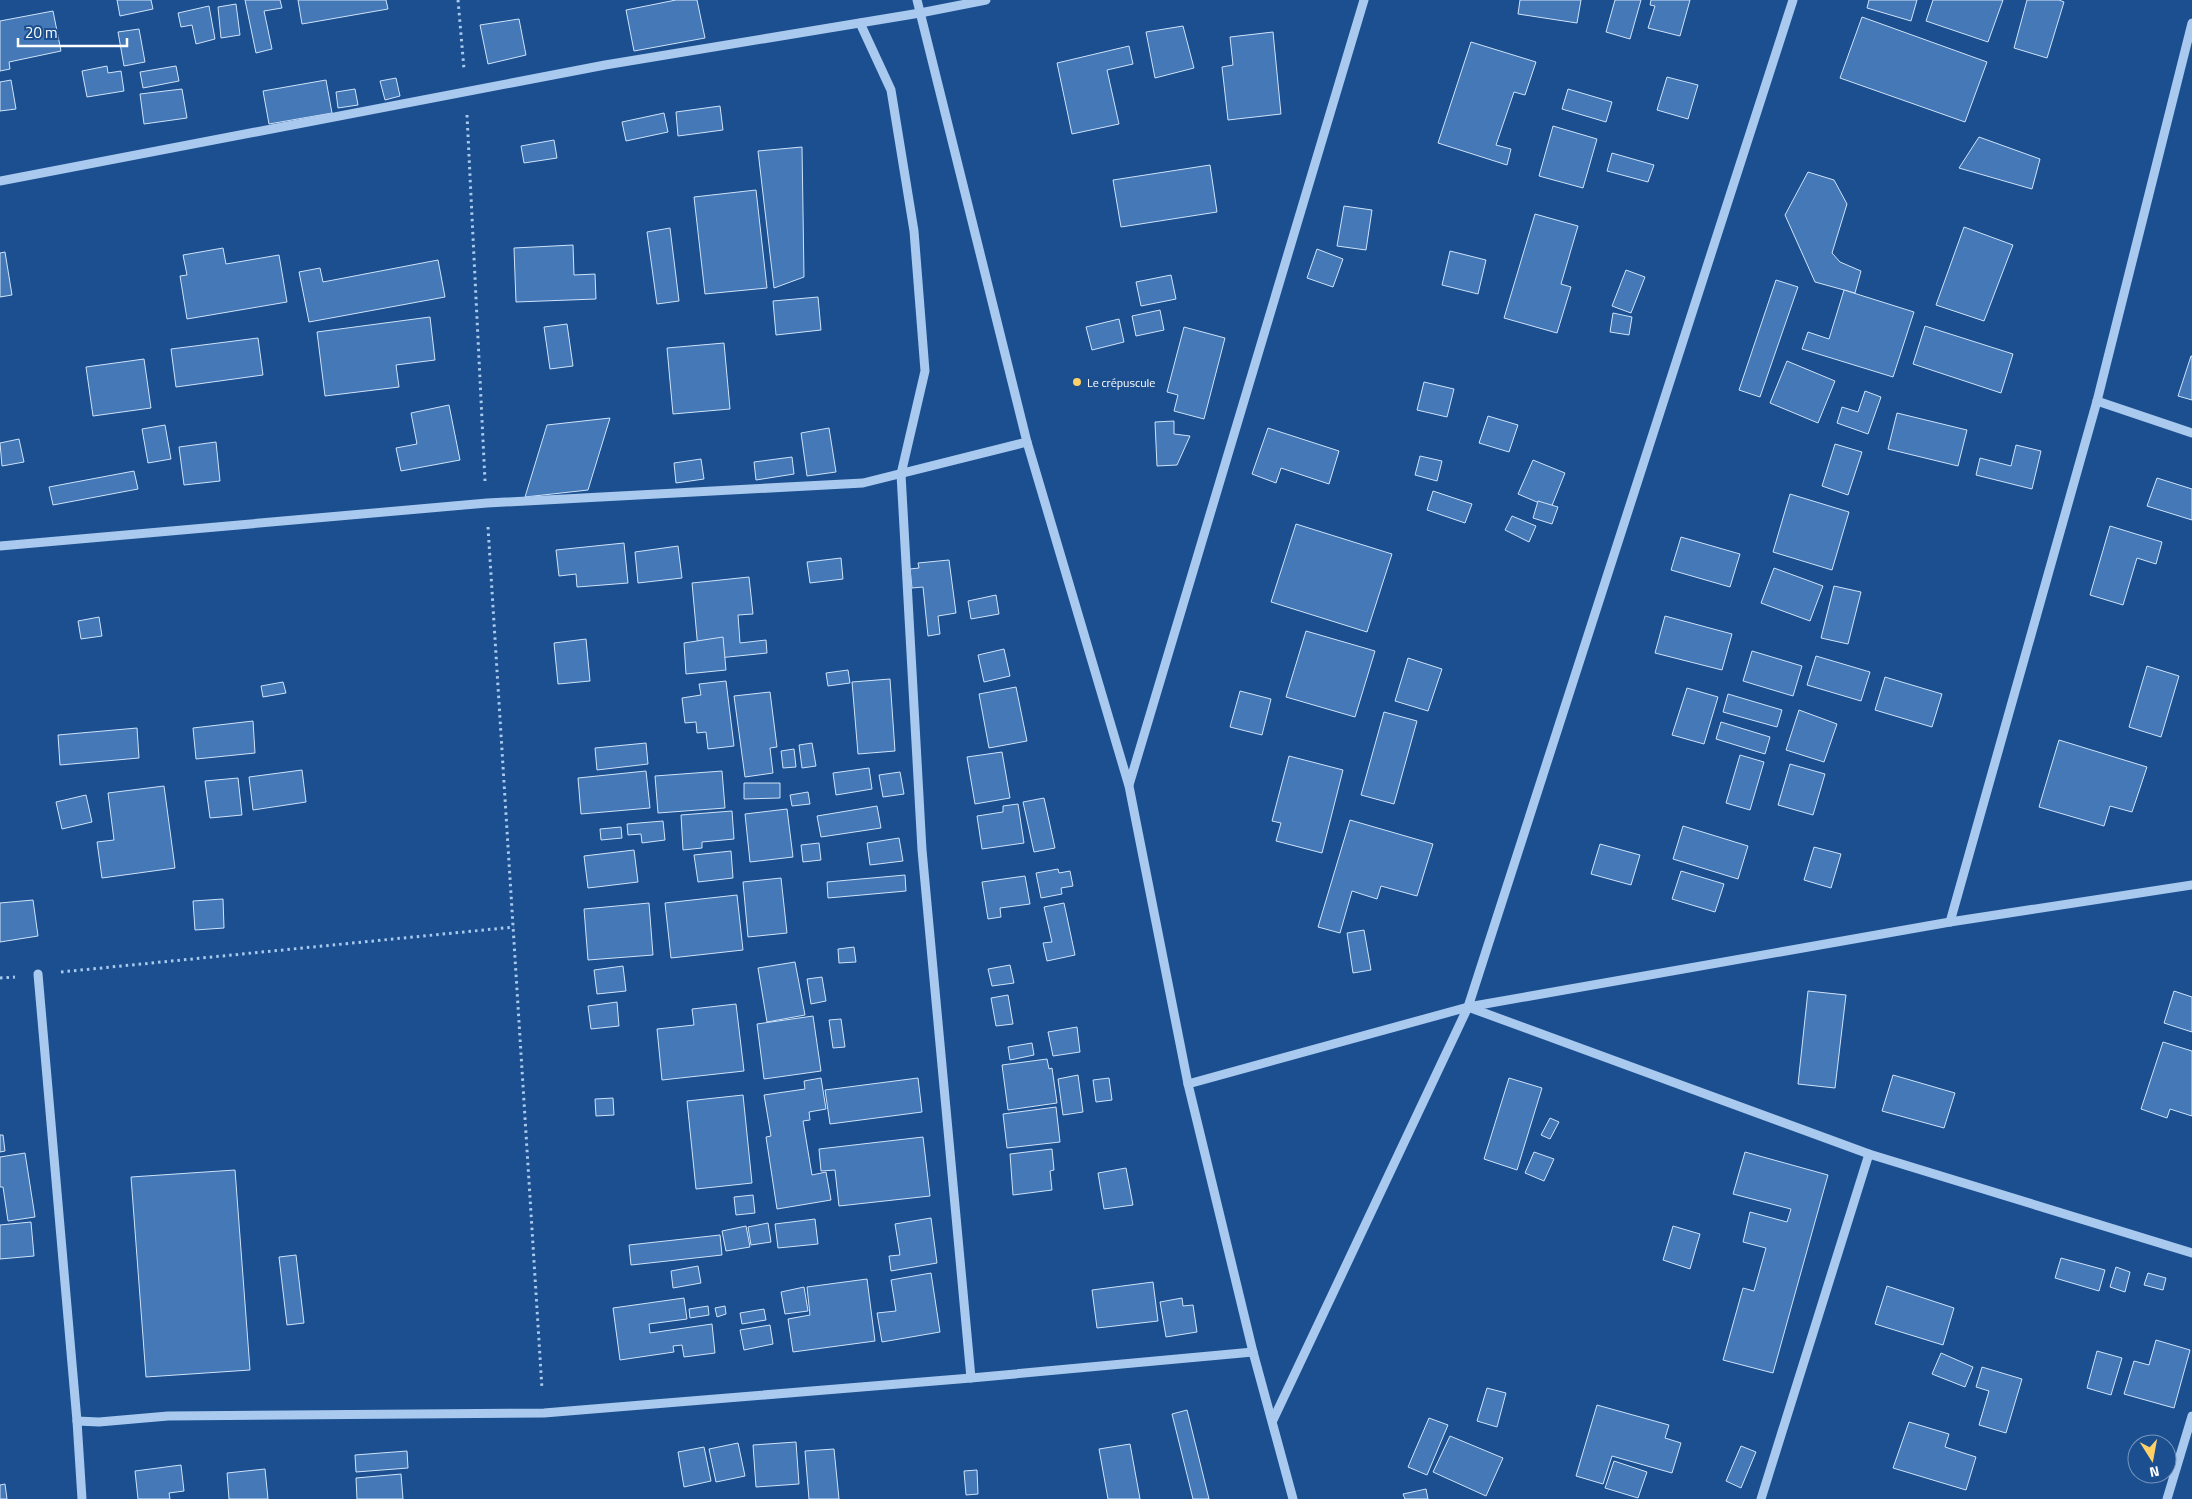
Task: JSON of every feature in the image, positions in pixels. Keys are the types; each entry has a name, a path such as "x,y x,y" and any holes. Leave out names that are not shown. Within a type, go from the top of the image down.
{"street":[{"path":"917,0 1027,442 1129,786 1188,1084 1253,1352 1273,1420 1292,1499"},
{"path":"0,181 605,65 920,13 986,0"},
{"path":"1129,786 1364,0"},
{"path":"1273,1420 1468,1007 1793,0"},
{"path":"860,23 891,90 914,231 925,371 901,474 922,850 971,1378"},
{"path":"1950,922 2097,401 2192,23"},
{"path":"2097,401 2192,433"},
{"path":"0,546 486,503 863,483 1027,442"},
{"path":"1188,1084 1468,1007 1950,922 2192,885"},
{"path":"38,974 77,1421 82,1499"},
{"path":"1468,1007 1869,1154 2192,1253"},
{"path":"1761,1499 1869,1154"},
{"path":"77,1421 99,1422 168,1416 544,1413 971,1378 1253,1352"},
{"path":"2167,1499 2192,1416"}],"path":[{"path":"458,0 466,92 486,503 544,1413"},
{"path":"0,978 514,927"}],"building":[{"path":"117,0 151,0 153,9 120,16"},
{"path":"245,0 280,0 282,8 264,11 272,49 256,53"},
{"path":"298,0 386,0 388,9 302,24"},
{"path":"676,0 697,0 705,38 634,51 626,10"},
{"path":"1520,0 1581,0 1577,23 1518,14"},
{"path":"1615,0 1641,0 1630,39 1606,32"},
{"path":"1651,0 1690,0 1680,36 1648,28 1655,6 1650,5"},
{"path":"1869,0 1917,0 1911,21 1867,8"},
{"path":"1933,0 2003,0 1988,42 1926,21"},
{"path":"2027,0 2059,0 2064,2 2047,58 2014,48"},
{"path":"236,4 240,35 221,38 218,7"},
{"path":"209,6 215,39 196,44 192,25 181,27 178,13"},
{"path":"53,11 61,51 9,62 10,69 0,71 0,21"},
{"path":"1862,17 1987,62 1965,122 1840,78"},
{"path":"519,19 526,55 488,64 480,25"},
{"path":"1183,26 1194,68 1155,78 1146,32"},
{"path":"139,29 145,62 124,66 118,32"},
{"path":"1273,32 1281,114 1228,120 1222,67 1233,65 1230,37"},
{"path":"1471,42 1536,62 1525,95 1514,92 1496,145 1511,149 1507,165 1438,143"},
{"path":"1129,46 1133,64 1107,70 1119,124 1072,134 1057,63"},
{"path":"107,66 108,73 121,71 124,91 87,97 82,71"},
{"path":"176,66 179,81 143,88 140,72"},
{"path":"1667,77 1698,85 1688,119 1657,110"},
{"path":"396,78 400,96 385,100 380,81"},
{"path":"11,80 16,109 0,111 0,82"},
{"path":"326,80 332,113 269,124 263,91"},
{"path":"182,89 187,118 144,124 140,94"},
{"path":"355,89 358,105 338,108 336,92"},
{"path":"1568,89 1612,102 1606,122 1562,109"},
{"path":"720,106 723,130 678,136 676,112"},
{"path":"664,113 668,132 626,141 622,122"},
{"path":"1553,126 1597,139 1583,188 1539,176"},
{"path":"1979,137 2040,159 2032,189 1959,168"},
{"path":"554,140 557,158 524,163 521,146"},
{"path":"802,147 804,277 774,288 758,151"},
{"path":"1612,153 1654,165 1648,182 1607,171"},
{"path":"1210,165 1217,212 1121,227 1113,180"},
{"path":"1808,172 1834,180 1847,204 1832,253 1840,262 1861,271 1855,293 1815,282 1785,215"},
{"path":"756,190 767,288 705,294 694,197"},
{"path":"1344,206 1372,210 1366,250 1337,246"},
{"path":"1535,214 1578,226 1561,284 1571,287 1557,333 1504,318"},
{"path":"1964,227 2013,245 1984,321 1936,305"},
{"path":"670,228 679,301 657,304 647,232"},
{"path":"573,245 574,275 595,274 596,299 516,302 514,248"},
{"path":"223,248 226,264 279,255 287,302 187,319 180,276 187,275 183,255"},
{"path":"1317,249 1343,259 1333,287 1307,278"},
{"path":"1450,251 1486,260 1478,294 1442,285"},
{"path":"5,252 12,295 0,297 0,253"},
{"path":"438,260 445,297 309,322 299,272 320,268 323,282"},
{"path":"1626,270 1645,277 1631,313 1612,306"},
{"path":"1171,275 1176,299 1141,306 1136,282"},
{"path":"1776,280 1798,287 1760,397 1739,390"},
{"path":"1844,290 1914,312 1893,377 1802,349 1808,332 1829,339"},
{"path":"818,297 821,330 776,335 773,301"},
{"path":"1160,310 1164,330 1136,336 1132,316"},
{"path":"1613,313 1632,317 1629,335 1610,332"},
{"path":"430,317 435,360 396,365 399,387 325,396 317,332"},
{"path":"1119,319 1124,342 1092,350 1086,327"},
{"path":"567,324 573,366 550,369 544,327"},
{"path":"1925,326 2013,354 2001,393 1913,364"},
{"path":"1184,327 1225,338 1204,419 1174,411 1178,395 1167,392"},
{"path":"258,338 263,375 176,387 171,349"},
{"path":"724,343 730,409 673,414 667,348"},
{"path":"2192,356 2192,400 2178,396"},
{"path":"144,359 151,408 93,416 86,367"},
{"path":"1787,361 1835,381 1818,423 1770,403"},
{"path":"1424,382 1454,389 1447,417 1417,410"},
{"path":"1865,391 1881,397 1868,434 1837,423 1842,407 1858,412"},
{"path":"449,405 460,460 401,471 396,448 417,444 411,413"},
{"path":"1897,413 1967,430 1958,466 1888,449"},
{"path":"1488,416 1518,425 1509,452 1479,443"},
{"path":"610,418 588,490 525,497 547,425"},
{"path":"1174,421 1174,434 1190,436 1177,465 1157,466 1155,422"},
{"path":"165,425 171,459 148,463 142,429"},
{"path":"829,428 836,472 807,476 801,433"},
{"path":"1268,428 1339,451 1329,484 1281,468 1276,483 1252,474"},
{"path":"19,439 24,462 2,466 0,443"},
{"path":"216,442 220,481 184,485 179,447"},
{"path":"1835,444 1862,452 1848,495 1822,486"},
{"path":"2016,445 2041,451 2032,489 1976,475 1980,458 2011,466"},
{"path":"1420,456 1442,461 1437,481 1415,475"},
{"path":"792,457 794,474 756,480 754,462"},
{"path":"701,459 704,479 676,483 674,463"},
{"path":"1533,460 1565,473 1551,508 1518,494"},
{"path":"134,471 138,489 53,505 49,487"},
{"path":"2157,478 2192,489 2192,520 2147,506"},
{"path":"1433,491 1472,504 1465,523 1427,510"},
{"path":"1790,494 1849,512 1832,570 1773,552"},
{"path":"1538,501 1558,507 1552,524 1533,518"},
{"path":"1512,516 1536,526 1529,542 1505,530"},
{"path":"1296,524 1392,554 1367,632 1271,602"},
{"path":"2110,526 2162,542 2156,564 2137,558 2123,605 2090,595"},
{"path":"1681,537 1740,554 1730,587 1671,570"},
{"path":"624,543 628,583 577,587 576,574 559,576 556,550"},
{"path":"678,546 682,578 638,583 635,552"},
{"path":"841,558 843,579 810,583 807,562"},
{"path":"949,560 956,613 938,616 940,634 928,636 923,587 912,588 910,569 919,568 918,563"},
{"path":"1774,568 1823,586 1810,621 1761,603"},
{"path":"749,577 753,614 738,615 740,643 766,640 767,653 699,660 692,583"},
{"path":"1834,586 1861,592 1848,644 1821,638"},
{"path":"996,595 999,614 971,619 968,601"},
{"path":"1665,616 1732,634 1722,670 1655,653"},
{"path":"99,617 102,636 81,639 78,621"},
{"path":"1306,631 1375,651 1355,717 1286,697"},
{"path":"723,637 726,670 686,674 684,643"},
{"path":"586,639 590,681 558,684 554,643"},
{"path":"1004,649 1010,676 984,682 978,655"},
{"path":"1752,651 1802,666 1793,696 1743,681"},
{"path":"1816,656 1870,672 1861,701 1807,685"},
{"path":"1408,658 1442,669 1428,711 1395,701"},
{"path":"2147,666 2179,676 2161,737 2129,727"},
{"path":"848,670 850,683 828,686 826,673"},
{"path":"1885,677 1942,694 1932,727 1875,710"},
{"path":"890,679 895,751 858,754 852,682"},
{"path":"726,681 734,746 708,749 706,732 697,733 696,722 685,723 682,698 701,695 699,684"},
{"path":"283,682 286,693 263,697 261,686"},
{"path":"1016,687 1027,741 989,748 979,694"},
{"path":"1687,688 1718,697 1704,744 1672,735"},
{"path":"1240,691 1271,699 1262,735 1230,727"},
{"path":"770,692 777,747 770,748 773,773 745,777 734,696"},
{"path":"1728,694 1782,710 1777,727 1723,712"},
{"path":"1799,710 1837,724 1824,762 1786,750"},
{"path":"1384,712 1417,721 1394,804 1361,795"},
{"path":"253,721 255,753 196,759 193,728"},
{"path":"1721,722 1770,737 1765,754 1716,739"},
{"path":"137,728 139,758 60,765 58,735"},
{"path":"2059,740 2147,767 2132,812 2110,806 2104,826 2039,807"},
{"path":"646,743 648,764 597,770 595,748"},
{"path":"812,743 816,766 802,768 799,745"},
{"path":"794,749 796,767 783,768 781,751"},
{"path":"1002,752 1010,798 975,804 967,757"},
{"path":"1740,755 1764,762 1750,810 1726,803"},
{"path":"1289,756 1343,770 1322,853 1276,841 1281,823 1272,821"},
{"path":"1790,764 1825,774 1813,815 1778,805"},
{"path":"869,768 872,789 836,795 833,773"},
{"path":"302,770 306,802 253,810 249,777"},
{"path":"646,771 650,808 581,814 578,778"},
{"path":"722,771 725,808 658,813 655,776"},
{"path":"900,772 904,794 883,797 879,775"},
{"path":"238,778 242,815 210,818 205,781"},
{"path":"744,783 780,783 780,798 744,799"},
{"path":"164,786 175,868 102,878 97,842 114,840 108,793"},
{"path":"808,792 810,804 792,806 790,795"},
{"path":"86,795 92,822 62,829 56,802"},
{"path":"1044,798 1055,848 1034,852 1023,802"},
{"path":"1018,804 1024,843 982,849 977,816 1003,812 1003,806"},
{"path":"877,806 881,828 821,837 817,816"},
{"path":"787,809 793,857 750,862 745,814"},
{"path":"732,811 734,839 702,842 702,848 683,850 681,815"},
{"path":"1350,820 1433,844 1417,896 1381,886 1377,899 1352,891 1340,933 1318,927"},
{"path":"663,821 665,840 642,843 641,834 628,835 627,824"},
{"path":"1683,826 1748,846 1738,879 1673,859"},
{"path":"621,827 622,838 601,840 600,829"},
{"path":"899,838 903,861 870,865 867,843"},
{"path":"819,843 821,860 803,862 801,845"},
{"path":"1600,844 1640,855 1631,885 1591,874"},
{"path":"1814,847 1841,854 1831,888 1804,880"},
{"path":"634,850 638,882 588,888 584,856"},
{"path":"731,851 733,878 698,882 694,855"},
{"path":"1058,869 1059,873 1070,871 1073,886 1061,888 1062,894 1041,898 1036,873"},
{"path":"1681,871 1724,884 1715,912 1672,899"},
{"path":"905,875 906,891 828,898 827,882"},
{"path":"1025,876 1030,904 1000,908 1001,917 988,919 982,882"},
{"path":"781,878 787,933 748,937 743,882"},
{"path":"737,895 743,950 671,958 665,903"},
{"path":"223,899 224,928 195,930 193,901"},
{"path":"33,900 38,936 0,942 0,903"},
{"path":"649,903 653,955 588,960 584,909"},
{"path":"1064,903 1075,955 1047,961 1043,943 1052,942 1044,907"},
{"path":"1364,930 1371,970 1353,973 1347,933"},
{"path":"854,947 856,962 839,963 838,949"},
{"path":"795,962 805,1015 767,1022 758,968"},
{"path":"1010,965 1014,983 992,986 988,969"},
{"path":"623,966 626,991 597,994 594,970"},
{"path":"822,977 826,1001 811,1004 807,979"},
{"path":"1808,991 1846,995 1835,1088 1798,1084"},
{"path":"2174,991 2192,997 2192,1032 2164,1023"},
{"path":"1008,995 1013,1024 996,1026 991,998"},
{"path":"617,1002 619,1026 591,1029 588,1006"},
{"path":"736,1004 744,1071 662,1080 657,1029 694,1025 692,1009"},
{"path":"813,1016 821,1071 764,1079 757,1024"},
{"path":"841,1019 845,1047 833,1048 829,1020"},
{"path":"1077,1027 1080,1052 1053,1056 1048,1032"},
{"path":"2163,1042 2192,1051 2192,1116 2170,1109 2167,1118 2141,1109"},
{"path":"1032,1043 1034,1055 1010,1060 1008,1047"},
{"path":"1047,1059 1049,1069 1052,1068 1057,1103 1008,1110 1002,1065"},
{"path":"1078,1075 1083,1112 1063,1115 1058,1079"},
{"path":"1893,1075 1955,1093 1944,1128 1882,1111"},
{"path":"821,1078 826,1109 809,1112 810,1120 803,1121 812,1175 826,1172 831,1200 777,1209 766,1137 771,1136 764,1095 805,1089 804,1081"},
{"path":"918,1078 922,1112 830,1124 825,1090"},
{"path":"1109,1078 1112,1100 1096,1102 1093,1080"},
{"path":"1509,1078 1542,1088 1517,1170 1484,1159"},
{"path":"743,1095 752,1183 696,1189 687,1101"},
{"path":"613,1098 614,1115 596,1116 595,1099"},
{"path":"1056,1107 1060,1142 1007,1148 1003,1114"},
{"path":"1550,1118 1559,1122 1550,1139 1541,1135"},
{"path":"0,1135 3,1135 5,1151 0,1152"},
{"path":"923,1137 930,1196 839,1206 835,1170 821,1171 819,1149"},
{"path":"1052,1149 1054,1170 1050,1171 1052,1190 1013,1195 1010,1154"},
{"path":"1534,1152 1554,1159 1544,1181 1525,1173"},
{"path":"1745,1152 1828,1175 1773,1373 1723,1360 1743,1288 1754,1291 1766,1248 1743,1242 1750,1212 1787,1222 1791,1209 1733,1194"},
{"path":"25,1153 35,1217 8,1221 3,1187 0,1187 0,1157"},
{"path":"1126,1168 1133,1205 1104,1209 1098,1173"},
{"path":"235,1170 250,1370 146,1377 131,1177"},
{"path":"753,1195 755,1213 736,1215 734,1197"},
{"path":"931,1218 937,1263 891,1271 889,1256 900,1255 895,1224"},
{"path":"815,1219 818,1244 778,1248 775,1224"},
{"path":"31,1222 34,1256 0,1259 0,1225"},
{"path":"768,1223 771,1242 751,1245 748,1227"},
{"path":"746,1226 750,1247 726,1251 722,1231"},
{"path":"1673,1226 1700,1234 1690,1269 1663,1260"},
{"path":"720,1235 722,1255 631,1265 629,1245"},
{"path":"296,1255 304,1323 287,1325 279,1257"},
{"path":"2061,1258 2105,1270 2099,1291 2055,1278"},
{"path":"698,1266 701,1283 673,1288 671,1271"},
{"path":"2116,1267 2130,1272 2125,1292 2110,1287"},
{"path":"931,1273 940,1332 882,1342 877,1313 896,1311 891,1280"},
{"path":"2148,1273 2166,1278 2163,1290 2144,1285"},
{"path":"867,1279 875,1341 793,1352 788,1319 810,1315 807,1287"},
{"path":"1153,1282 1158,1321 1097,1328 1092,1290"},
{"path":"1887,1286 1954,1308 1943,1345 1875,1324"},
{"path":"804,1287 808,1311 785,1314 781,1292"},
{"path":"684,1298 687,1319 649,1324 650,1333 712,1324 715,1353 684,1357 682,1345 673,1346 674,1352 620,1360 613,1308"},
{"path":"1182,1298 1183,1306 1193,1305 1197,1332 1166,1337 1160,1302"},
{"path":"708,1306 709,1315 690,1318 689,1309"},
{"path":"725,1306 726,1314 717,1317 715,1308"},
{"path":"764,1309 766,1320 742,1324 740,1313"},
{"path":"770,1325 773,1344 744,1350 740,1330"},
{"path":"2156,1340 2190,1350 2174,1408 2124,1394 2134,1361 2149,1365"},
{"path":"2097,1351 2122,1358 2111,1395 2087,1388"},
{"path":"1941,1353 1973,1367 1965,1387 1932,1374"},
{"path":"1982,1367 2022,1379 2006,1433 1979,1425 1989,1391 1976,1387"},
{"path":"1487,1388 1506,1393 1497,1427 1477,1421"},
{"path":"1597,1405 1669,1425 1665,1438 1681,1443 1672,1473 1612,1456 1603,1484 1576,1476"},
{"path":"1187,1410 1209,1499 1193,1499 1172,1414"},
{"path":"1429,1418 1448,1425 1427,1475 1408,1467"},
{"path":"1909,1422 1949,1434 1945,1447 1976,1457 1966,1490 1893,1468"},
{"path":"1450,1436 1503,1458 1486,1496 1433,1472"},
{"path":"796,1442 799,1484 756,1487 753,1445"},
{"path":"738,1443 745,1476 716,1482 709,1449"},
{"path":"1130,1444 1140,1499 1108,1499 1099,1449"},
{"path":"1741,1446 1756,1452 1741,1488 1726,1481"},
{"path":"704,1447 711,1481 684,1487 678,1452"},
{"path":"834,1449 839,1499 809,1499 805,1451"},
{"path":"407,1451 408,1468 356,1472 355,1455"},
{"path":"1614,1461 1647,1472 1638,1498 1605,1488"},
{"path":"181,1465 184,1491 169,1493 170,1499 138,1499 135,1471"},
{"path":"265,1469 268,1499 229,1499 227,1473"},
{"path":"977,1470 978,1494 966,1495 964,1471"},
{"path":"401,1474 403,1499 357,1499 356,1478"},
{"path":"5,1484 7,1499 0,1499 0,1485"},
{"path":"1426,1489 1428,1499 1405,1499 1403,1494"}],"place":[{"name":"Le crépuscule","path":"1077,382"}]}
